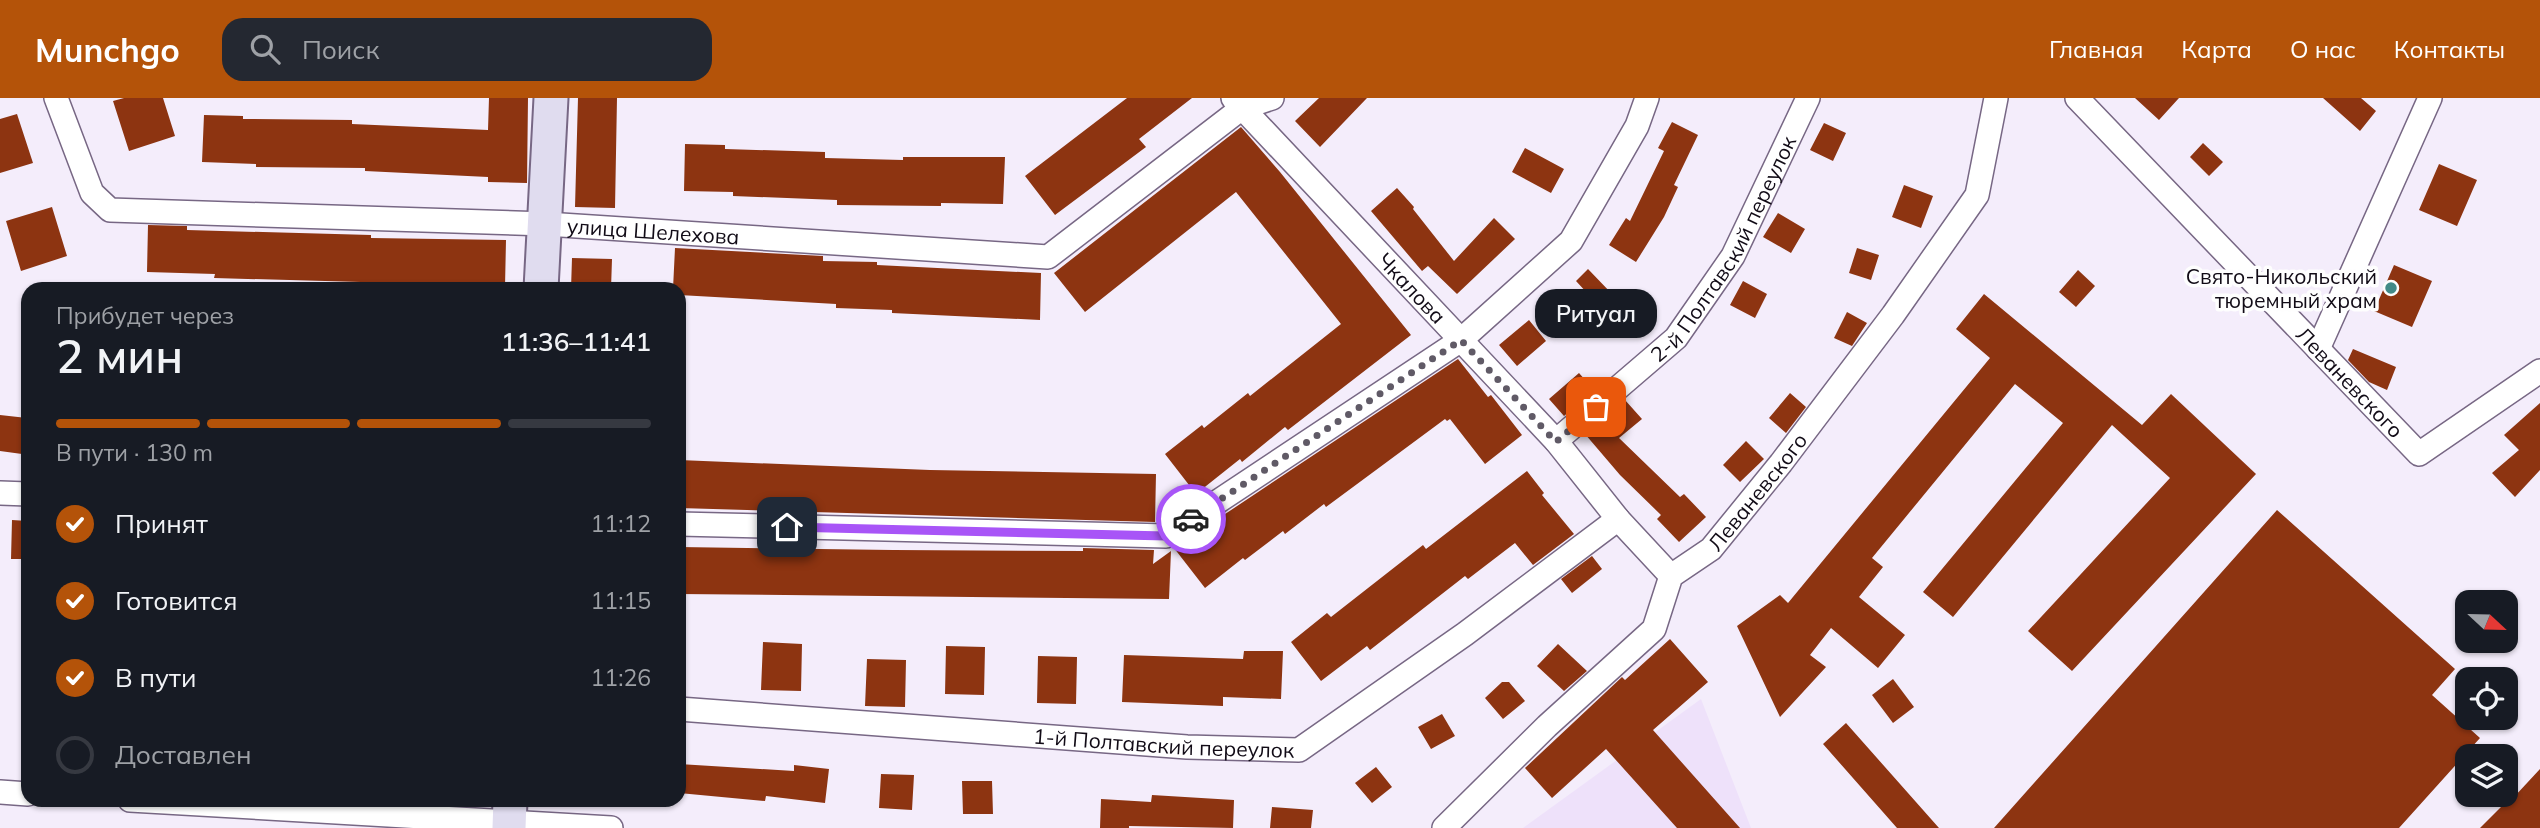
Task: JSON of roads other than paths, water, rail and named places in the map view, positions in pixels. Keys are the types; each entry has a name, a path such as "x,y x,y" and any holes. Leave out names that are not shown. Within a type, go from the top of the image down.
{"street":[{"name":"улица Шелехова","path":"56,98 92,193 110,210 546,224 1048,257 1238,103 1272,98"},
{"path":"542,282 551,98"},
{"path":"686,524 1166,536 1461,340 1571,241 1637,126 1647,98"},
{"name":"2-й Полтавский переулок","path":"1556,442 1676,338 1733,256 1808,98"},
{"name":"Леваневского","path":"1671,576 1711,549 1764,484 1892,315 1977,195 1996,98"},
{"name":"Леваневского","path":"2077,98 2419,454 2540,370"},
{"path":"2318,349 2430,98"},
{"name":"Чкалова","path":"1238,103 1556,442 1618,519 1671,576"},
{"path":"0,493 21,494"},
{"name":"1-й Полтавский переулок","path":"686,710 1187,747 1299,750 1465,635 1618,519"},
{"path":"1444,828 1547,726 1654,629 1671,576"},
{"path":"0,792 21,794"},
{"path":"296,807 509,816 611,828"}],"place":[{"name":"Свято-Никольский тюремный храм","path":"2391,288"},
{"name":"Ритуал","path":"1596,407"}]}
